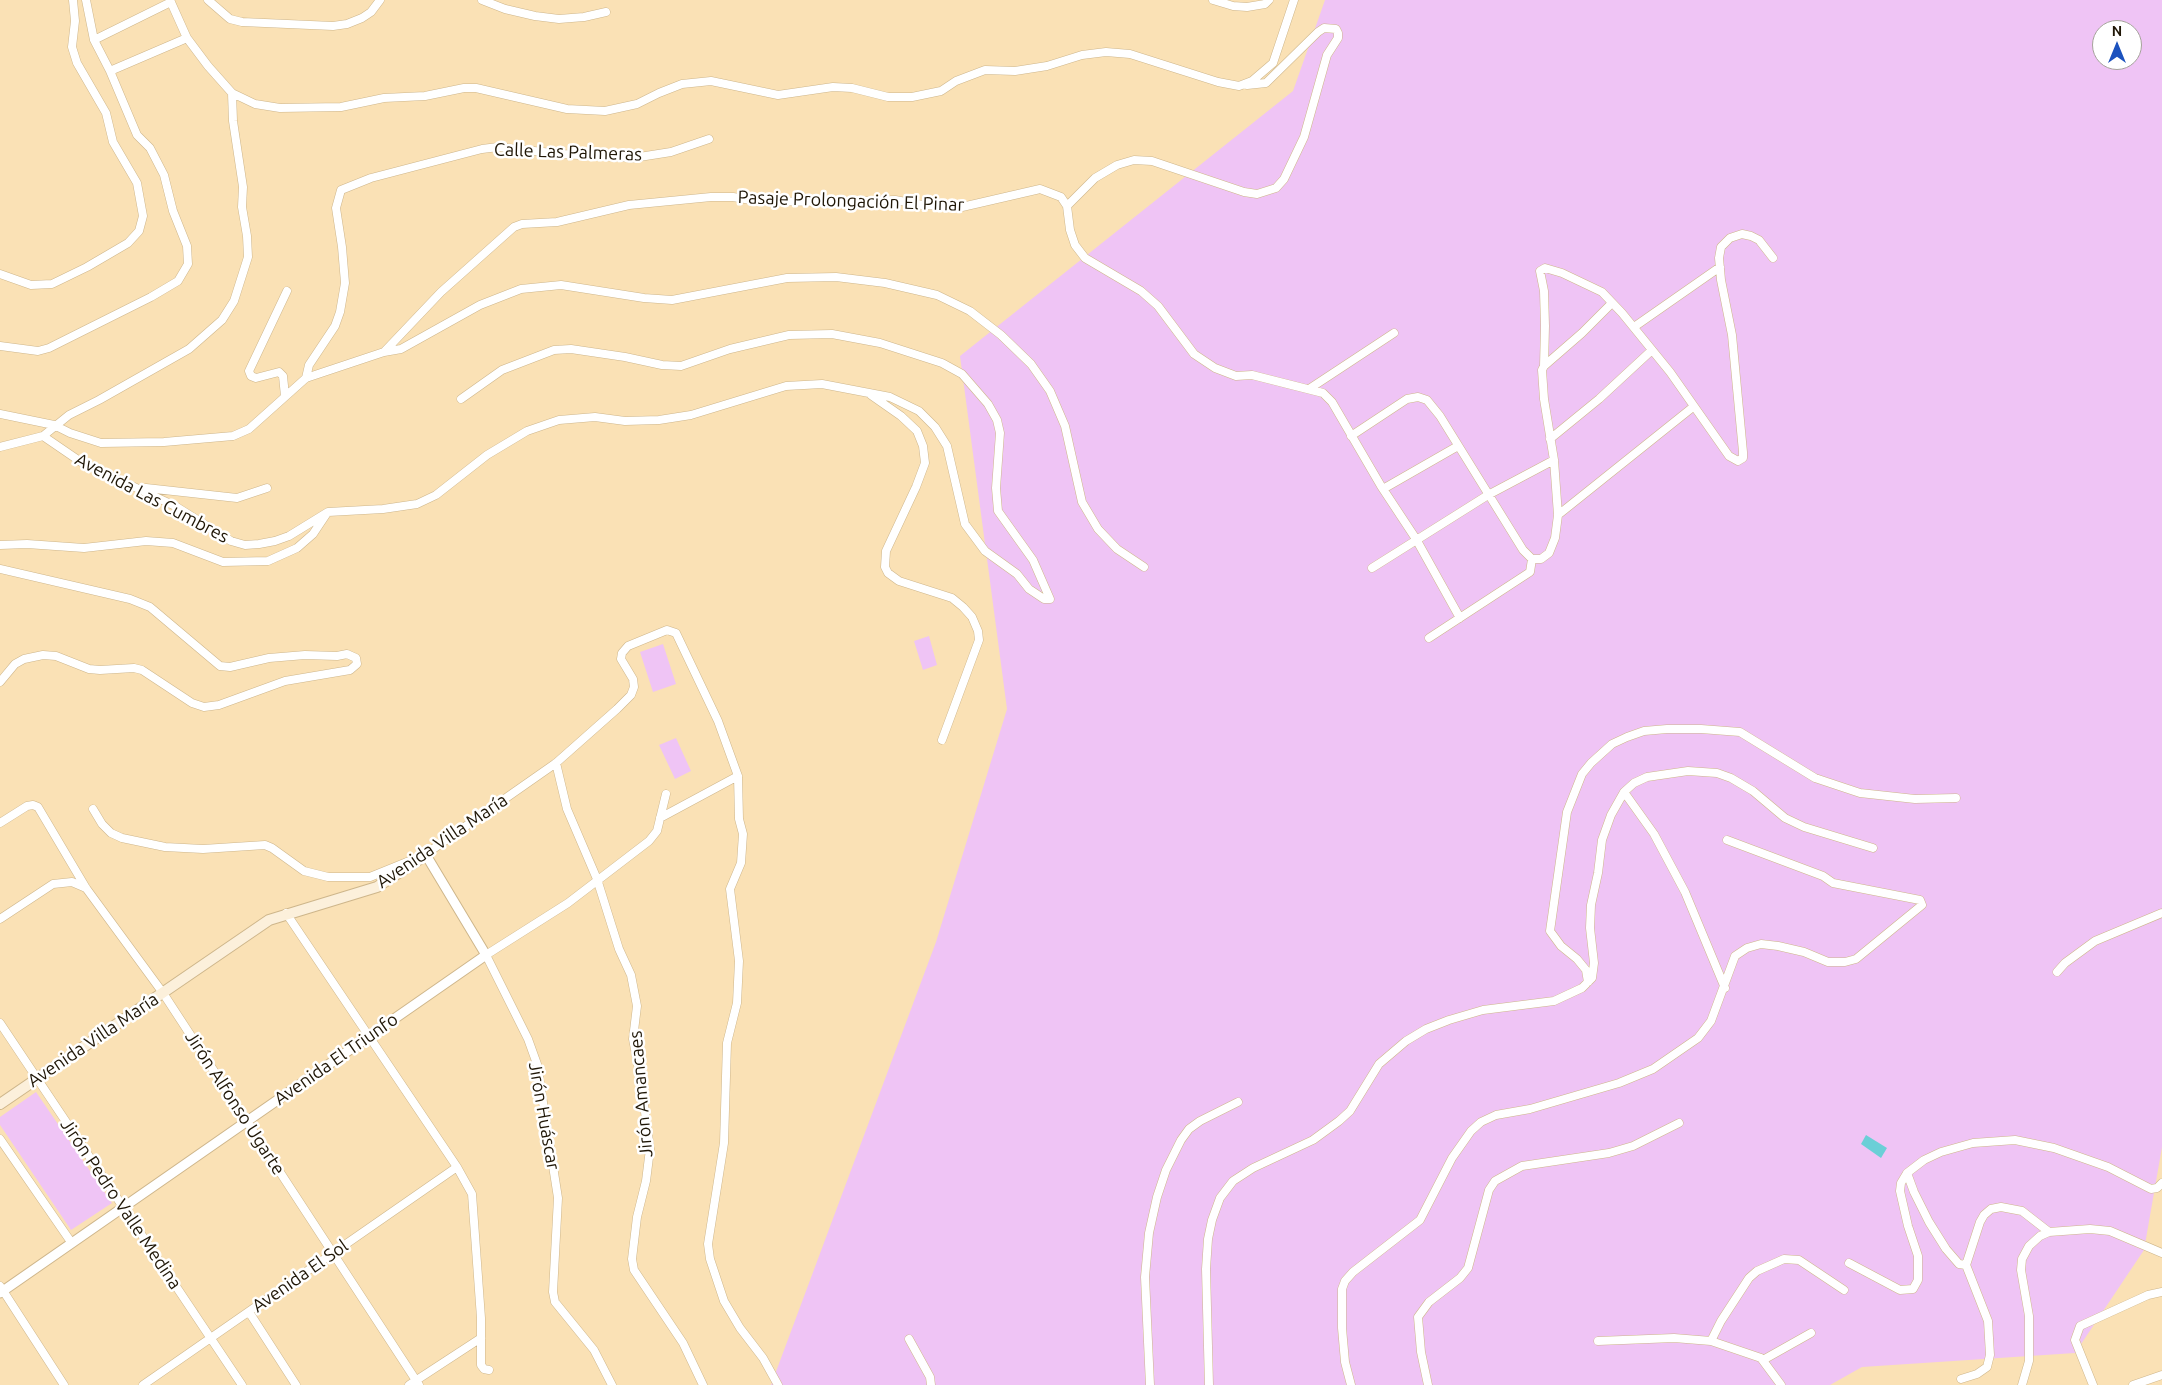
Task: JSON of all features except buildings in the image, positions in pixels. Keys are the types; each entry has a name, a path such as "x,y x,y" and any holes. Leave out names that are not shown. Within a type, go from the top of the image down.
{"main road":[{"name":"Avenida Villa María","path":"0,1104 269,920 286,913 377,888 426,855"}],"street":[{"path":"0,274 31,286 52,284 87,267 128,243 139,231 143,216 137,183 113,142 106,113 77,63 72,47 75,21 71,0"},
{"path":"0,346 38,351 49,348 151,297 178,281 188,264 187,246 173,211 164,175 150,148 137,135 110,71 94,40 86,0"},
{"path":"208,0 230,19 242,22 333,26 347,24 362,18 371,12 380,0"},
{"path":"482,0 505,9 559,19 584,17 606,12"},
{"path":"1213,0 1233,6 1247,7 1265,4 1269,0"},
{"path":"1239,86 1252,81 1273,63 1294,0"},
{"path":"94,40 171,1 187,38 208,66 232,93 255,104 280,108 341,106 384,98 425,96 464,88 476,88 567,109 605,111 637,104 682,84 711,81 778,95 833,87 852,88 888,97 912,97 941,91 956,81 985,70 1015,71 1046,66 1082,55 1106,52 1130,54 1168,64 1218,82 1239,86 1266,83 1318,32 1324,28 1336,29 1338,38 1327,55 1304,137 1284,179 1276,188 1256,194 1244,192 1152,161 1134,160 1117,164 1095,178 1067,206 1070,230 1075,245 1085,258 1141,291 1158,306 1194,354 1215,368 1236,376 1252,375 1324,393 1332,402 1383,489 1416,539 1460,618"},
{"path":"110,71 187,38"},
{"path":"0,447 43,436 69,415 99,400 189,348 222,320 234,301 248,257 247,236 242,207 243,187 233,121 232,93"},
{"name":"Calle Las Palmeras","path":"306,378 309,365 334,326 340,312 345,283 336,208 341,190 372,178 482,149 498,147 561,154 633,158 671,152 709,139"},
{"name":"Pasaje Prolongación El Pinar","path":"384,352 442,292 504,236 522,224 557,222 629,205 711,197 733,197 757,201 895,200 922,205 962,207 1040,189 1061,197 1067,206"},
{"path":"1351,436 1407,399 1418,397 1427,400 1440,416 1523,550 1532,559 1541,559 1549,553 1555,538 1558,515 1554,460 1544,399 1542,370 1544,366 1544,291 1540,270 1545,268 1562,273 1602,292 1670,372 1728,456 1738,461 1743,458 1732,335 1720,267 1721,247 1730,238 1742,234 1759,240 1773,258"},
{"path":"1634,328 1720,267"},
{"path":"0,414 54,426 101,443 164,442 233,436 249,429 306,378 401,348 480,305 521,289 562,285 644,298 672,300 787,278 836,277 885,283 937,295 970,312 1001,335 1031,364 1050,390 1065,426 1082,502 1098,529 1117,549 1144,567"},
{"path":"285,396 282,376 279,372 256,378 251,376 249,371 287,291"},
{"path":"1544,366 1582,333 1612,303"},
{"path":"1309,389 1394,333"},
{"name":"Avenida Las Cumbres","path":"43,436 81,462 139,487 175,506 231,541 245,545 275,542 289,536 328,512 404,507 417,504 436,495 487,455 527,431 559,420 595,417 624,421 659,420 691,415 786,386 822,384 890,397 919,411 934,427 947,446 965,524 985,551 1017,574 1029,589 1044,600 1050,600 1033,560 998,511 996,503 1000,433 997,420 988,404 962,374 942,363 880,343 832,334 789,335 730,349 680,366 662,365 571,349 554,350 502,370 462,399"},
{"path":"1550,439 1599,399 1652,350"},
{"path":"868,392 918,431 923,446 925,463 886,551 885,567 899,581 952,598 972,617 978,631 979,640 942,740"},
{"path":"1558,515 1693,407"},
{"path":"1383,489 1458,446"},
{"path":"1372,568 1488,495 1554,460"},
{"path":"139,487 237,498 267,488"},
{"path":"0,545 27,544 84,548 146,541 173,543 223,562 268,561 297,548 313,534 328,512"},
{"path":"1429,638 1530,572 1532,559"},
{"path":"0,569 130,599 150,607 220,666 230,667 269,658 347,654 356,658 358,664 350,670 285,681 219,705 204,707 192,703 142,670 134,668 89,669 56,656 33,656 24,659 16,664 0,682"},
{"name":"Avenida Villa María","path":"426,855 469,822 556,763 618,709 631,695 634,687 633,679 621,659 625,648 667,630 673,631 687,655 718,721 738,776"},
{"path":"1588,982 1586,970 1577,959 1561,946 1550,930 1567,812 1579,781 1591,763 1612,744 1627,736 1644,731 1667,730 1701,729 1740,732 1815,778 1860,793 1915,799 1956,798"},
{"name":"Jirón Amancaes","path":"556,763 567,809 597,879 619,949 631,975 637,1006 633,1039 650,1149 646,1181 637,1218 632,1259 634,1270 683,1342 703,1385"},
{"path":"1209,1385 1206,1269 1208,1238 1220,1198 1233,1181 1253,1168 1313,1140 1340,1121 1350,1111 1380,1064 1406,1041 1426,1028 1483,1010 1554,1001 1582,988 1592,978 1594,963 1590,928 1591,905 1598,873 1602,840 1611,815 1624,792 1634,783 1646,777 1688,771 1717,772 1753,791 1785,818 1804,827 1873,848"},
{"path":"660,818 738,776 739,820 743,834 740,863 730,889 739,961 737,1002 727,1043 724,1143 708,1244 710,1259 724,1302 740,1328 763,1358 778,1385"},
{"path":"1624,792 1654,834 1685,892 1725,988"},
{"name":"Avenida El Triunfo","path":"1,1290 486,955 568,903 649,841 657,831 666,794"},
{"name":"Jirón Alfonso Ugarte","path":"0,823 27,806 33,805 38,807 86,888 162,993 247,1120 415,1383"},
{"path":"92,809 102,824 112,833 122,838 165,847 203,850 265,845 272,848 304,872 328,877 370,876 426,855"},
{"path":"1351,1385 1345,1362 1342,1328 1342,1290 1345,1281 1353,1272 1420,1220 1452,1158 1471,1131 1481,1122 1496,1115 1530,1109 1619,1083 1653,1069 1698,1038 1711,1021 1725,988 1730,966 1735,956 1747,948 1761,944 1778,946 1804,952 1828,962 1845,962 1856,959 1921,907 1923,903 1920,900 1832,883 1823,876 1727,840"},
{"name":"Jirón Huáscar","path":"426,855 486,955 528,1039 537,1064 558,1198 553,1292 555,1302 578,1327 594,1350 612,1385"},
{"path":"0,919 53,884 72,882 86,888"},
{"path":"2057,972 2065,963 2095,940 2162,912"},
{"path":"286,913 457,1167 472,1194 481,1364 484,1369 488,1370"},
{"name":"Jirón Pedro Valle Medina","path":"0,1024 242,1385"},
{"path":"1150,1385 1145,1277 1149,1233 1157,1197 1166,1170 1181,1140 1189,1129 1200,1121 1238,1102"},
{"path":"1428,1385 1422,1358 1418,1317 1429,1302 1460,1278 1468,1268 1489,1190 1495,1182 1522,1166 1609,1153 1633,1146 1679,1123"},
{"path":"0,1139 71,1242"},
{"path":"1849,1263 1900,1290 1913,1289 1918,1280 1918,1256 1908,1226 1900,1191 1901,1183 1907,1173 1924,1160 1941,1152 1973,1143 2015,1140 2054,1148 2099,1164 2152,1189 2157,1188 2162,1183"},
{"name":"Avenida El Sol","path":"143,1385 457,1167"},
{"path":"1907,1173 1914,1192 1946,1249 1954,1260 1959,1264 1966,1265"},
{"path":"1961,1379 1977,1374 1987,1367 1990,1355 1988,1321 1966,1265 1984,1215 1991,1209 2002,1206 2022,1211 2049,1232"},
{"path":"2022,1385 2029,1361 2029,1325 2021,1270 2022,1259 2029,1246 2040,1236 2049,1232 2090,1229 2110,1231 2162,1254"},
{"path":"1711,1341 1721,1321 1749,1278 1757,1271 1784,1259 1799,1260 1844,1290"},
{"path":"1,1290 64,1385"},
{"path":"2093,1385 2075,1340 2080,1326 2148,1295 2162,1292"},
{"path":"248,1312 296,1385"},
{"path":"1763,1360 1812,1333"},
{"path":"415,1383 481,1338"},
{"path":"1598,1341 1674,1338 1711,1341 1736,1348 1763,1360 1781,1385"},
{"path":"909,1339 930,1377 931,1385"},
{"path":"2133,1385 2162,1375"}],"shaded area":[{"path":"1325,0 2162,0 2162,1147 2144,1250 2075,1353 1862,1367 1830,1385 771,1385 936,942 1007,709 960,356 1293,91"},
{"path":"929,636 937,665 923,670 914,641"},
{"path":"663,644 676,684 653,692 640,652"},
{"path":"676,738 691,771 675,779 659,745"},
{"path":"36,1092 112,1203 71,1230 0,1125 0,1117"}],"water":[{"path":"1866,1135 1887,1148 1881,1158 1861,1144"}]}
